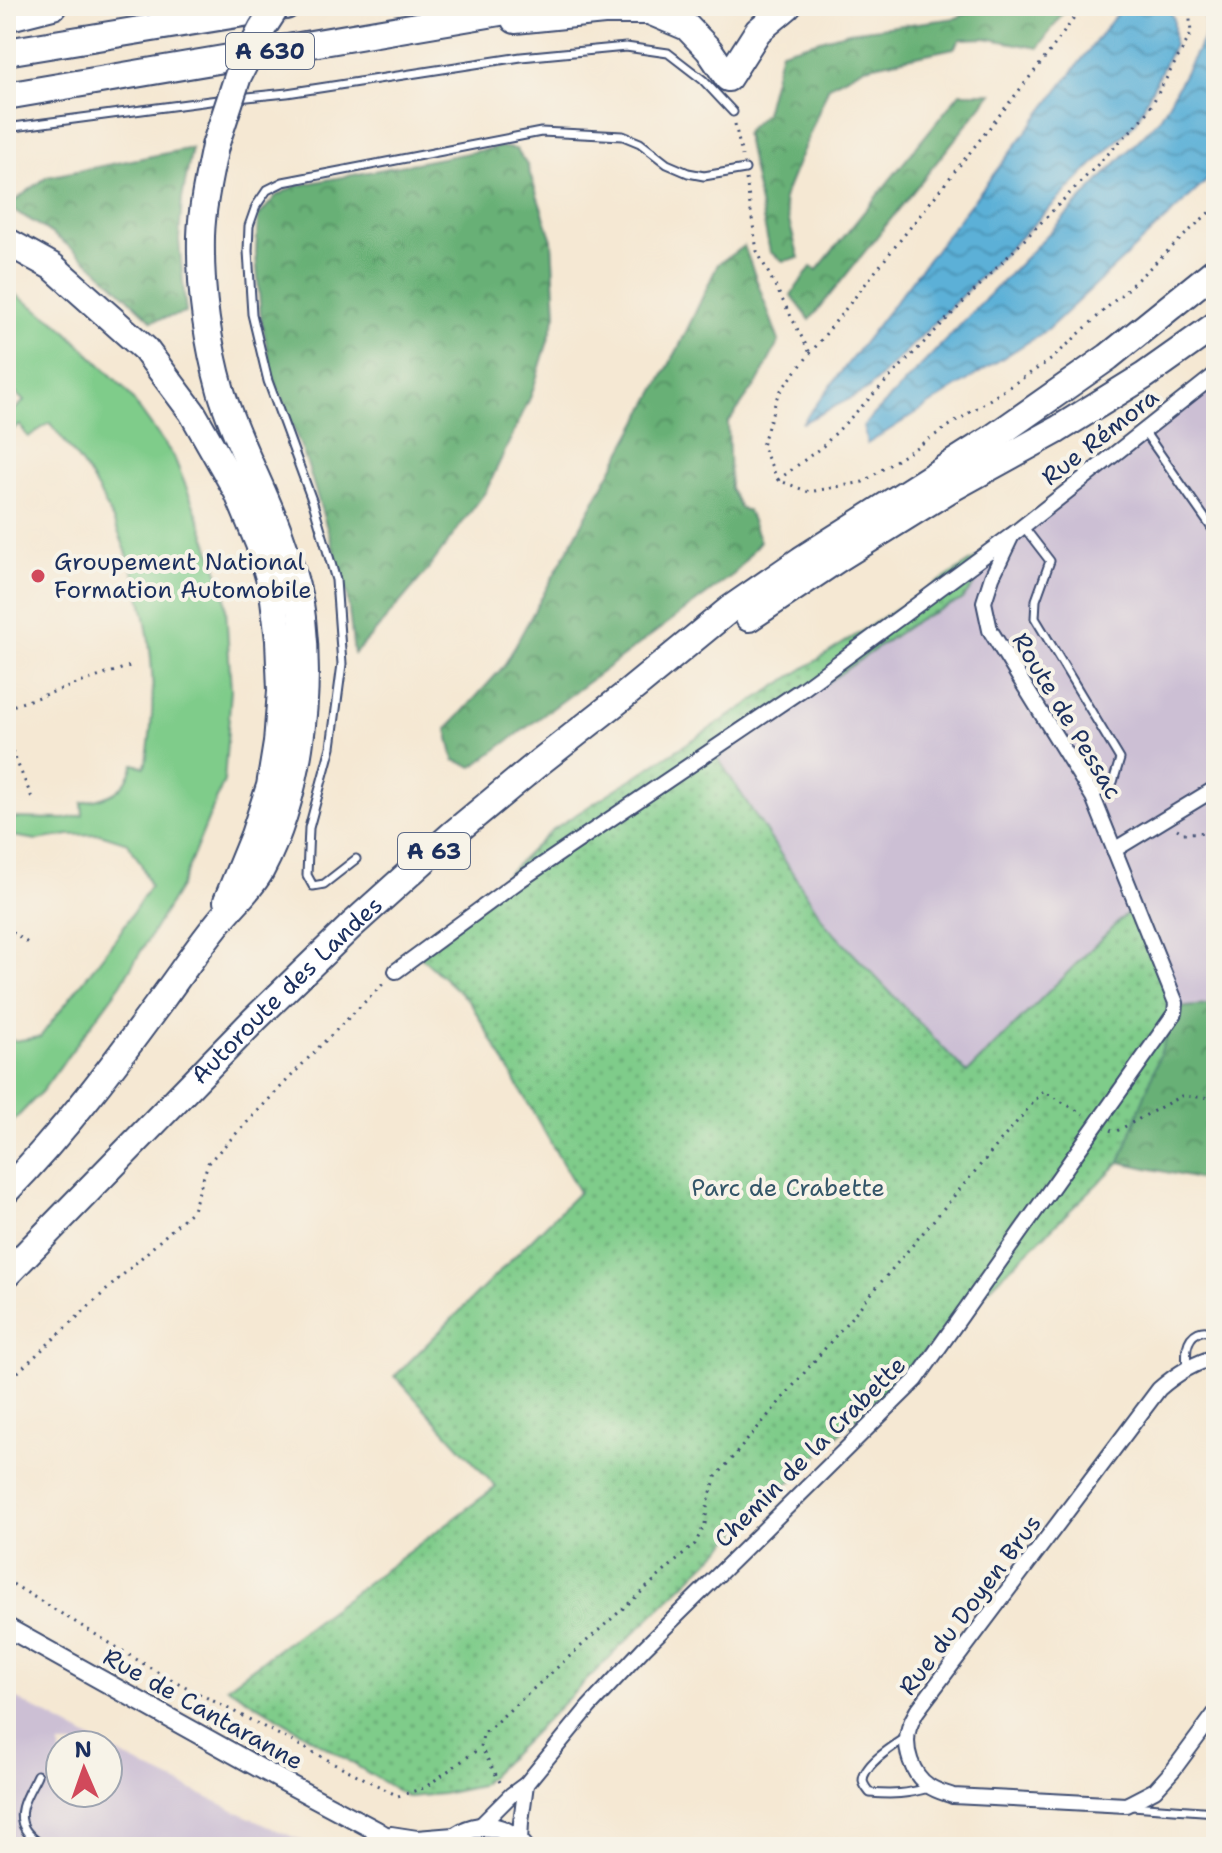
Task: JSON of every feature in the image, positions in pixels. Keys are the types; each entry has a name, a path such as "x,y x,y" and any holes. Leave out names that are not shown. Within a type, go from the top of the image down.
{"highway":[{"path":"6,18 53,6"},
{"path":"6,1191 95,1089 220,920 260,873 292,788 302,728 302,617 294,578 261,484 239,438 222,391 209,336 202,280 201,234 215,146 238,76 277,6"},
{"name":"A 630","path":"6,52 286,6"},
{"name":"A 630","path":"6,96 535,6"},
{"path":"361,35 604,11 649,11 687,27 709,50 728,78 758,31 788,6"},
{"path":"6,241 53,267 145,349 192,412 237,491 259,544 273,591 279,640 281,691 277,743 266,798 220,920"},
{"path":"624,696 730,609 991,439 1108,357 1216,270"},
{"path":"624,696 937,497 1057,430 1144,376 1216,325"},
{"name":"Autoroute des Landes","path":"6,1275 255,1019 351,926 476,815 624,696"}],"street":[{"name":"Rue Rémora","path":"396,971 520,880 804,688 1017,530 1216,374"},
{"name":"Route de Pessac","path":"1017,530 992,577 984,602 990,630 1093,797 1177,1008"},
{"path":"1114,850 1216,788"},
{"name":"Chemin de la Crabette","path":"480,1826 526,1784 589,1707 644,1648 916,1380 1177,1008"},
{"name":"Rue du Doyen Brus","path":"907,1737 917,1711 1159,1389 1186,1368 1216,1357"},
{"name":"Rue de Cantaranne","path":"6,1627 403,1847"},
{"path":"907,1737 908,1751 916,1773 930,1787 953,1796 1126,1805 1155,1790 1216,1712"},
{"path":"522,1844 521,1822 526,1784"},
{"path":"480,1826 509,1832 522,1844"},
{"name":"Rue de Cantaranne","path":"377,1831 403,1839 449,1842 463,1831 480,1826"}],"lane":[{"path":"6,128 201,101 287,93 521,57 626,47 668,53 703,80 733,112"},
{"path":"356,859 324,884 313,886 307,875 309,828 331,747 342,664 336,580 313,503 268,381 252,314 248,251 249,226 256,206 267,190 283,182 541,132 623,136 640,143 667,164 704,176 745,169"},
{"path":"1144,431 1216,534"},
{"path":"1017,530 1050,561 1036,600 1035,618 1120,759 1113,782 1093,797"},
{"path":"1186,1368 1187,1345 1195,1333 1203,1329 1216,1336"},
{"path":"907,1737 870,1765 863,1778 864,1785 870,1793 902,1795 930,1787"},
{"path":"37,1775 21,1810 21,1819 25,1831 43,1847"},
{"path":"1126,1805 1216,1812"}],"path":[{"path":"1083,6 778,394 762,446 778,480 809,492 863,482 1052,359 1216,206"},
{"path":"778,480 823,446 1146,115 1191,34 1189,6"},
{"path":"733,112 757,251 810,353"},
{"path":"6,708 130,666"},
{"path":"6,736 32,798"},
{"path":"1163,820 1183,833 1216,832"},
{"path":"6,927 29,944"},
{"path":"6,1383 193,1210 208,1163 396,971"},
{"path":"504,1789 481,1747 483,1734 695,1544 705,1524 716,1477 1043,1091 1115,1132 1181,1096 1216,1098"},
{"path":"6,1580 159,1673 398,1796 424,1788 481,1747"}],"shaded area":[{"path":"1216,374 1216,1004 1177,1008 1135,905 967,1074 827,926 718,758 919,619 962,600 1012,535"},
{"path":"6,1693 72,1729 44,1729 44,1809 124,1809 124,1756 267,1826 318,1847 6,1847"}],"green space":[{"path":"987,6 1068,6 1038,48 985,38 961,39 954,48 865,67 829,86 783,199 799,258 783,261 770,252 745,132 765,113 781,51 849,32 956,18"},
{"path":"960,93 992,93 810,320 791,295 811,267 817,270"},
{"path":"499,147 516,149 527,165 552,240 556,315 531,396 486,491 426,572 354,654 347,593 306,460 273,376 261,318 256,254 258,217 276,196 295,186"},
{"path":"192,148 182,199 179,240 186,313 152,321 66,244 6,207 47,177"},
{"path":"744,246 779,341 759,380 728,423 730,488 740,508 748,511 760,541 734,574 473,767 454,760 447,729 504,666 679,347 718,264"},
{"path":"6,288 60,325 125,389 174,457 225,592 231,690 224,781 181,885 121,984 42,1091 6,1129 6,1036 14,1041 40,1037 117,937 150,886 128,843 100,834 37,840 6,835 6,818 65,819 83,815 82,803 121,788 134,764 145,767 153,692 151,655 136,581 109,511 91,478 50,423 28,437 20,425 6,434 6,418 24,401 6,385"},
{"name":"Parc de Crabette","path":"1012,535 962,600 919,619 718,758 827,926 967,1073 1136,904 1177,1008 1120,1162 480,1786 408,1797 227,1687 496,1487 395,1376 579,1192 470,1002 421,957 552,830"},
{"path":"1216,1004 1216,1183 1120,1162 1177,1008"}],"water":[{"path":"1123,6 1167,6 1174,19 1174,45 1136,122 867,390 802,423"},
{"path":"1206,6 1216,6 1216,172 1047,330 867,444 863,426 1161,117 1205,36"}],"place":[{"name":"Groupement National Formation Automobile","path":"38,576"}]}
